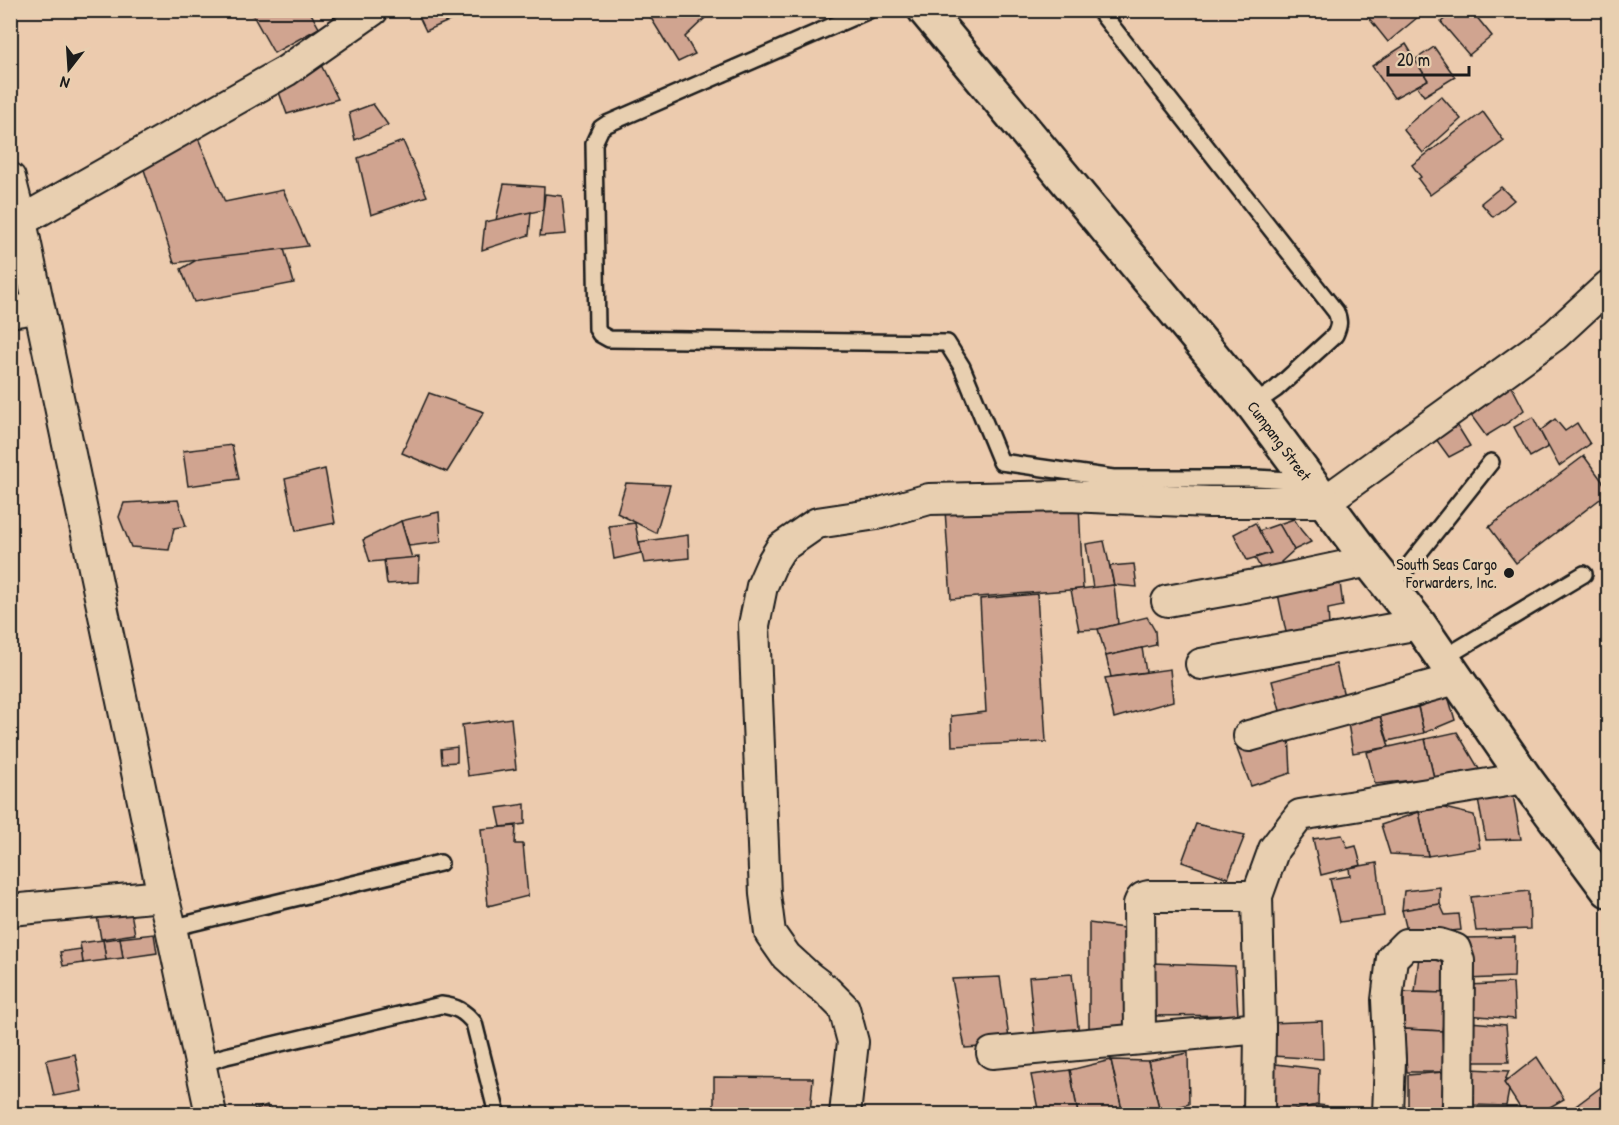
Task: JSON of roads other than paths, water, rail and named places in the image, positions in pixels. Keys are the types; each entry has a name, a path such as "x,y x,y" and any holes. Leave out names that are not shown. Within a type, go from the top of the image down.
{"street":[{"path":"21,221 286,71 373,10"},
{"name":"Cumpang Street","path":"924,10 1253,405 1316,492 1419,624 1525,778 1608,890"},
{"path":"10,178 21,221 24,310 171,928 212,1114"},
{"path":"845,1114 854,1042 844,1008 786,956 770,933 765,894 754,625 762,586 773,561 782,548 817,523 877,514 930,499 1068,496 1209,502 1316,492 1555,335 1608,286"},
{"path":"1167,601 1266,583 1378,573"},
{"path":"1201,664 1419,624"},
{"path":"1249,736 1449,669"},
{"path":"1259,1114 1257,896 1274,849 1300,815 1525,778"},
{"path":"10,910 163,896"},
{"path":"1140,1038 1139,904 1143,897 1257,896"},
{"path":"1388,1114 1390,1060 1387,1000 1392,958 1406,944 1439,944 1455,950 1459,961 1458,1114"},
{"path":"992,1053 1260,1028"}],"lane":[{"path":"869,10 601,128 594,143 597,329 600,334 609,339 947,343 962,367 1001,462 1113,478 1255,478 1316,492"},
{"path":"1099,10 1336,312 1339,319 1339,327 1335,335 1276,388 1253,405"},
{"path":"1378,573 1403,573 1491,462"},
{"path":"1449,669 1584,574"},
{"path":"171,928 440,863"},
{"path":"201,1064 226,1056 441,1005 455,1007 465,1012 474,1023 497,1114"}],"place":[{"name":"South Seas Cargo Forwarders, Inc.","path":"1509,573"}]}
